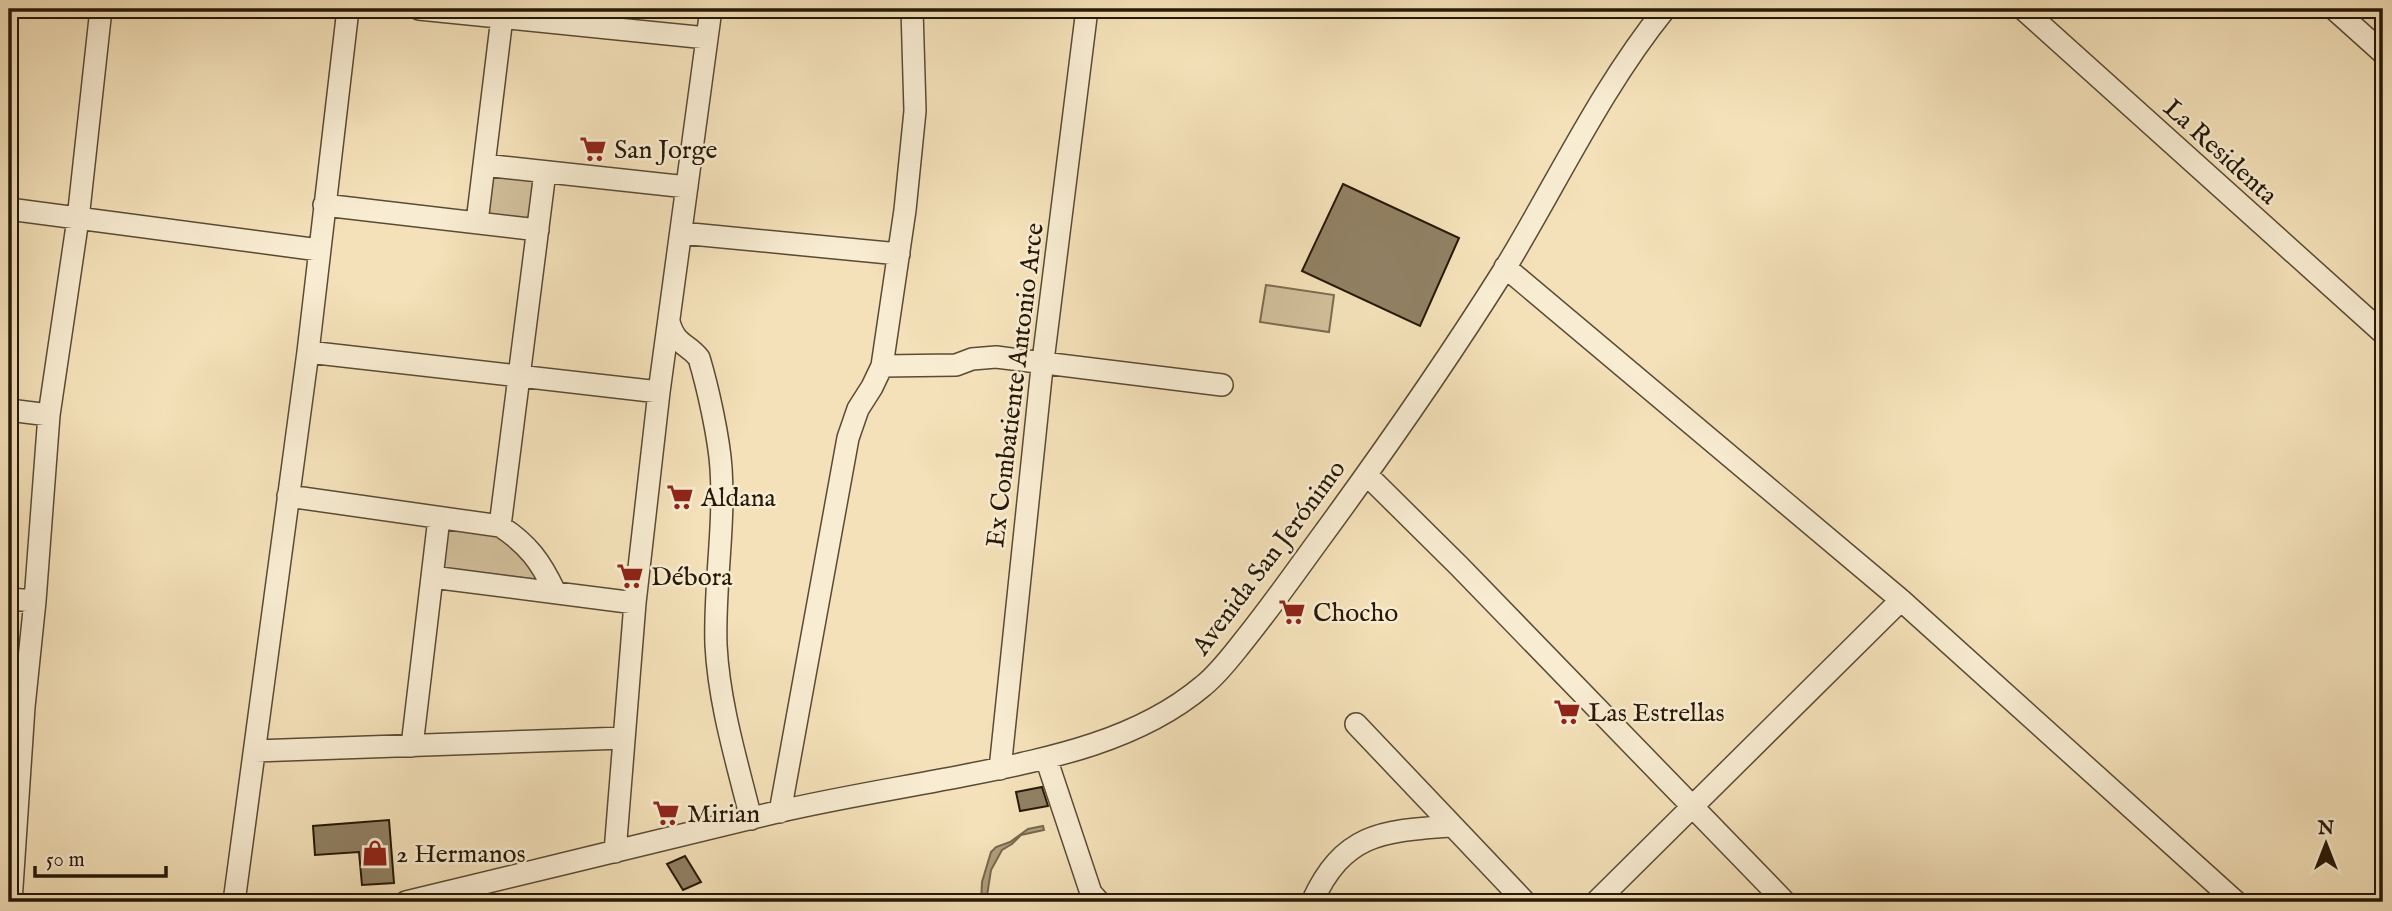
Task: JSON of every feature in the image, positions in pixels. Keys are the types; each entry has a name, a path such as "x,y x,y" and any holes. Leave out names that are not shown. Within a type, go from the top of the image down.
{"street":[{"path":"234,902 308,352 348,9"},
{"path":"419,9 502,13 707,38"},
{"path":"615,852 635,603 659,392 711,9"},
{"path":"780,812 848,438 858,409 882,366 899,254 915,111 912,9"},
{"name":"Ex Combatiente Antonio Arce","path":"1000,769 1043,362 1087,9"},
{"name":"Avenida San Jerónimo","path":"406,902 780,812 1046,758 1103,741 1143,724 1181,702 1204,685 1226,663 1257,624 1439,372 1505,267 1586,128 1647,32 1665,9"},
{"name":"La Residenta","path":"2023,9 2383,333"},
{"path":"2334,9 2383,53"},
{"path":"12,902 24,707 49,415 78,219 95,10"},
{"path":"477,222 502,13"},
{"path":"484,166 687,187"},
{"path":"500,526 545,172"},
{"path":"324,205 538,230"},
{"path":"9,209 319,250"},
{"path":"681,233 899,254"},
{"path":"1505,267 1901,600 2226,899"},
{"path":"669,322 679,343 699,358 719,454 722,496 716,579 716,647 730,736 751,819"},
{"path":"308,352 659,392"},
{"path":"882,366 940,367 972,359 996,357 1222,385"},
{"path":"9,410 49,415"},
{"path":"1367,475 1785,902"},
{"path":"288,496 500,526 519,539 535,556 555,592"},
{"path":"412,746 439,518"},
{"path":"432,577 635,603"},
{"path":"9,599 35,601"},
{"path":"1596,902 1901,600"},
{"path":"1356,724 1525,902"},
{"path":"256,751 623,738"},
{"path":"1046,758 1091,893 1099,902"},
{"path":"1312,902 1336,864 1351,847 1366,838 1396,830 1452,826"}],"shaded area":[{"path":"490,175 536,178 532,219 486,216"},
{"path":"1266,285 1334,295 1329,332 1260,322"},
{"path":"446,529 498,536 520,552 540,580 443,568"},
{"path":"1043,826 1044,830 1021,835 1002,850 991,870 986,902 981,902 982,882 991,852 1028,829"}],"building":[{"path":"1343,184 1459,238 1420,326 1302,271"},
{"path":"1042,787 1048,806 1020,811 1016,792"},
{"name":"2 Hermanos","path":"389,820 394,883 362,885 359,852 315,855 313,826"},
{"path":"685,856 701,882 683,890 667,864"}],"place":[{"name":"San Jorge","path":"593,149"},
{"name":"Aldana","path":"680,497"},
{"name":"Débora","path":"630,576"},
{"name":"Chocho","path":"1292,612"},
{"name":"Las Estrellas","path":"1567,712"},
{"name":"Mirian","path":"666,813"},
{"name":"2 Hermanos","path":"375,853"}]}
